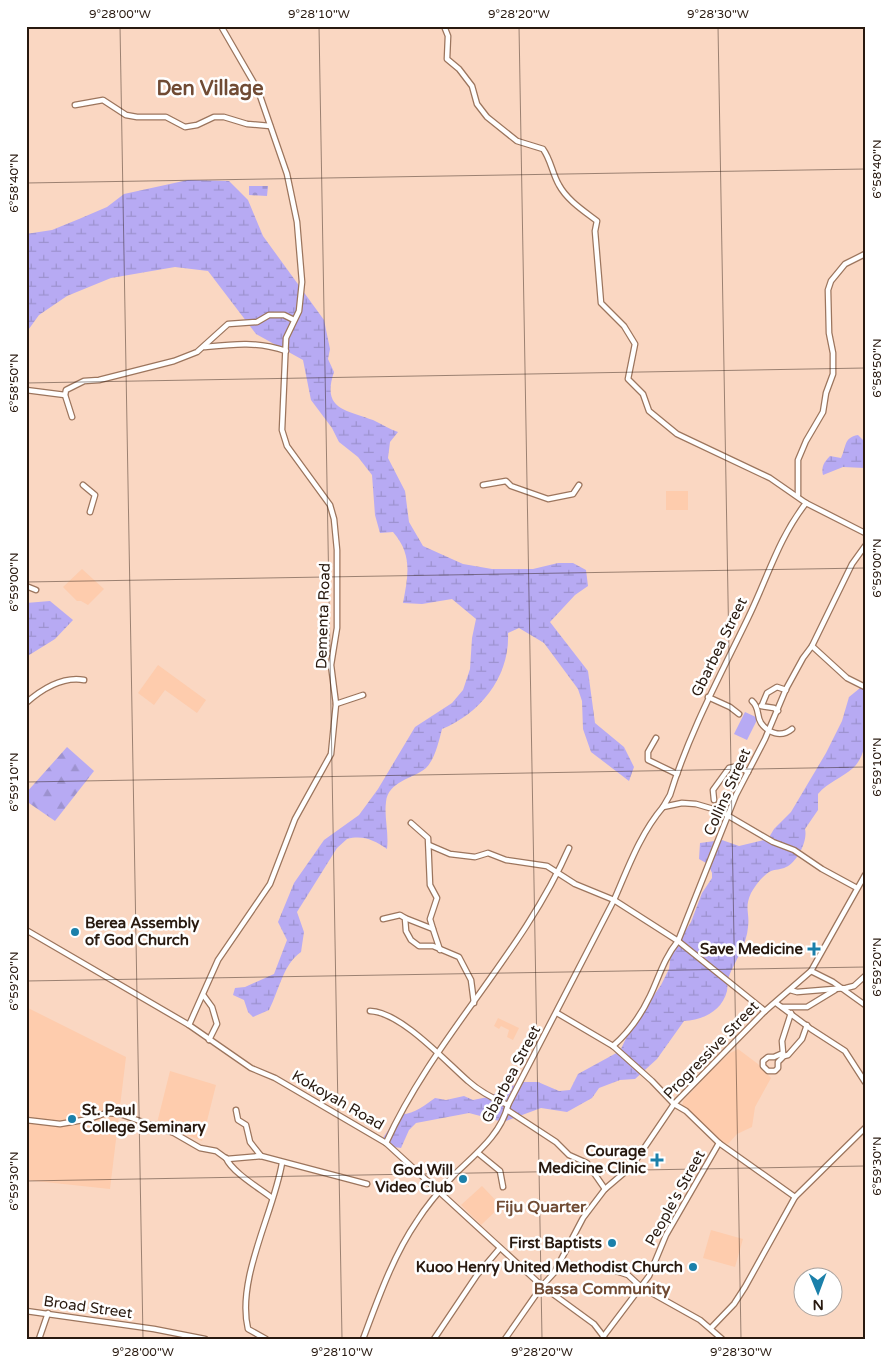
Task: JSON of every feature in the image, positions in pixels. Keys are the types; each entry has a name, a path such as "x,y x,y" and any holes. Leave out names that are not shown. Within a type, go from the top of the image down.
{"street":[{"name":"Dementa Road","path":"188,1025 204,996 218,960 270,884 296,819 331,754 336,704 331,665 337,628 338,550 334,519 330,505 287,446 282,430 286,338 299,311 302,282 297,222 287,174 258,90 221,26"},
{"path":"444,26 448,36 447,58 459,69 472,86 477,104 516,141 543,148 563,192 597,221 595,231 602,303 624,326 635,344 628,379 643,394 649,411 684,438 755,470 805,502 865,533"},
{"path":"75,105 99,100 126,115 137,118 166,117 185,127 197,126 214,117 224,117 247,124 270,126"},
{"path":"805,502 797,494 798,460 806,441 824,412 826,393 834,365 829,333 828,290 832,281 845,264 865,254"},
{"path":"204,348 228,324 257,322 269,315 284,315 294,320"},
{"path":"72,417 65,395 66,390 84,381 99,380 174,361 204,348 246,343 267,344 286,351"},
{"path":"26,390 65,395"},
{"path":"483,485 506,481 511,486 548,499 573,494 579,485"},
{"path":"83,485 95,495 90,512"},
{"name":"Gbarbea Street","path":"363,1339 380,1293 417,1221 440,1192 478,1153 502,1122 508,1105 614,900 648,827 670,795 708,697 748,618 782,538 805,502"},
{"name":"Collins Street","path":"613,1046 627,1034 642,1010 666,955 678,941 736,795 802,658 812,646 852,564 865,546"},
{"path":"26,586 36,590"},
{"path":"812,646 847,678 865,687"},
{"path":"26,703 44,689 63,680 72,678 84,680"},
{"path":"786,690 777,687 770,691 760,706 761,723 768,731 781,734 792,729"},
{"path":"336,704 364,695"},
{"path":"708,697 730,707 739,714"},
{"path":"752,701 760,706 778,711"},
{"path":"656,738 648,752 648,760 677,774"},
{"path":"714,800 713,790 728,768 738,766 748,772"},
{"path":"663,807 682,803 696,804 720,811 728,818 773,842 789,847 822,869 857,888"},
{"path":"411,823 428,838 428,863 431,873 430,885 437,898 430,919 440,950"},
{"path":"429,845 450,854 466,857 488,853 506,860 536,862 547,866 575,884 614,900 678,941 765,1011"},
{"path":"386,1143 395,1122 439,1052 513,946 558,874 569,848"},
{"name":"Progressive Street","path":"505,1339 559,1264 583,1218 605,1189 632,1166 674,1104 765,1011 811,971 865,875"},
{"path":"383,918 400,915 433,929"},
{"path":"405,918 406,931 411,940 419,946 433,946 459,957 471,980 474,1003"},
{"name":"Kokoyah Road","path":"26,930 188,1025 251,1068 275,1078 386,1143 542,1286 594,1324 603,1338"},
{"path":"811,971 865,1005"},
{"path":"790,990 797,992 842,989 854,986 865,976"},
{"path":"818,998 820,989"},
{"path":"782,1007 806,1007 818,998 836,989"},
{"path":"204,996 212,1007 217,1024 209,1040"},
{"path":"776,1003 845,1051 865,1082"},
{"path":"370,1012 381,1012 393,1019 439,1052 468,1082 491,1097 508,1105"},
{"path":"557,1013 613,1046 652,1081 674,1104 686,1111 720,1143 795,1197"},
{"path":"791,1013 782,1042 783,1052 774,1057 768,1056 763,1061 763,1066 768,1071 774,1071 778,1068 778,1062 788,1055 800,1041 807,1026"},
{"path":"236,1110 238,1120 246,1126 250,1142 262,1156"},
{"path":"507,1110 556,1142 575,1159 587,1163 605,1189"},
{"path":"26,1120 60,1124 90,1120 106,1113 120,1114 174,1133 200,1148 216,1151 226,1158 230,1167 239,1171 272,1198"},
{"path":"711,1328 734,1304 745,1287 795,1197 865,1128"},
{"name":"People's Street","path":"603,1338 652,1270 666,1235 681,1206 720,1143"},
{"path":"478,1153 500,1171 503,1187"},
{"path":"226,1158 262,1156 282,1163 367,1184"},
{"path":"266,1339 248,1329 245,1310 254,1259 282,1163"},
{"path":"434,1339 477,1275 500,1248"},
{"path":"559,1264 607,1268 628,1276 641,1287 711,1328 722,1339"},
{"name":"Broad Street","path":"26,1311 205,1339"},
{"path":"39,1339 48,1313"}],"shaded area":[{"path":"666,491 688,491 688,510 666,510"},
{"path":"82,569 104,589 88,605 77,601 63,587"},
{"path":"158,665 206,700 197,713 165,690 154,705 138,693"},
{"name":"St. Paul College Seminary","path":"26,1007 126,1057 110,1189 26,1180"},
{"path":"498,1018 519,1028 513,1040 507,1037 509,1030 501,1026 499,1029 494,1026"},
{"path":"738,1049 758,1064 771,1078 755,1107 752,1127 737,1134 728,1144 721,1142 682,1106 683,1101 715,1067 730,1053"},
{"path":"170,1071 216,1085 202,1141 157,1123"},
{"path":"482,1186 501,1206 481,1225 461,1205"},
{"path":"711,1230 743,1239 735,1267 703,1258"}],"green space":[{"path":"188,180 229,181 248,200 263,236 324,320 330,349 328,359 334,372 331,394 334,401 346,410 398,432 390,442 388,458 405,491 409,522 423,546 463,564 492,569 533,569 558,563 573,563 586,570 588,586 575,595 550,622 588,671 595,723 624,747 634,767 629,781 591,752 583,729 582,701 578,689 544,643 519,628 508,633 504,664 498,678 481,703 456,722 442,729 434,755 426,768 391,789 386,802 387,849 378,843 363,838 347,839 337,848 297,912 304,932 301,952 290,963 269,1010 253,1017 248,1012 244,1000 233,995 235,988 245,987 274,974 287,940 278,922 294,883 324,840 359,815 378,789 415,727 452,703 463,690 470,669 472,638 476,619 452,599 422,604 403,603 407,575 406,557 404,549 393,532 380,533 375,515 372,475 358,457 339,442 332,428 311,400 303,360 256,334 208,271 175,267 111,278 67,296 39,315 26,333 26,234 52,230 79,219 107,207 124,194"},
{"path":"249,186 268,186 267,196 249,195"},
{"path":"858,435 865,442 865,468 843,467 823,475 823,467 828,458 830,456 841,458 848,440"},
{"path":"50,601 73,620 55,639 26,657 26,603"},
{"path":"865,684 866,740 859,760 853,768 826,786 818,794 818,810 805,829 803,845 794,861 784,868 768,873 751,893 748,903 748,922 745,940 728,978 727,991 721,1004 716,1009 698,1019 684,1021 657,1059 635,1079 620,1080 599,1088 592,1098 567,1112 541,1108 503,1122 469,1113 416,1123 409,1130 401,1148 394,1147 383,1138 399,1114 413,1112 435,1098 446,1100 464,1096 473,1100 488,1097 521,1082 538,1082 559,1091 570,1090 578,1074 620,1051 629,1032 661,985 669,969 671,953 691,922 702,893 712,878 708,864 699,859 700,843 722,840 739,846 768,839 774,829 791,812 826,753 842,721 849,697"},
{"path":"745,712 758,718 747,740 734,734"},
{"path":"67,747 94,771 55,821 26,801 26,793"}],"place":[{"name":"Berea Assembly of God Church","path":"75,932"},
{"name":"Save Medicine","path":"814,949"},
{"name":"St. Paul College Seminary","path":"72,1119"},
{"name":"Courage Medicine Clinic","path":"657,1160"},
{"name":"God Will Video Club","path":"463,1179"},
{"name":"First Baptists","path":"612,1243"},
{"name":"Kuoo Henry United Methodist Church","path":"693,1267"}],"district":[{"name":"Den Village","path":"210,88"},
{"name":"Fiju Quarter","path":"541,1206"},
{"name":"Bassa Community","path":"602,1288"}]}
